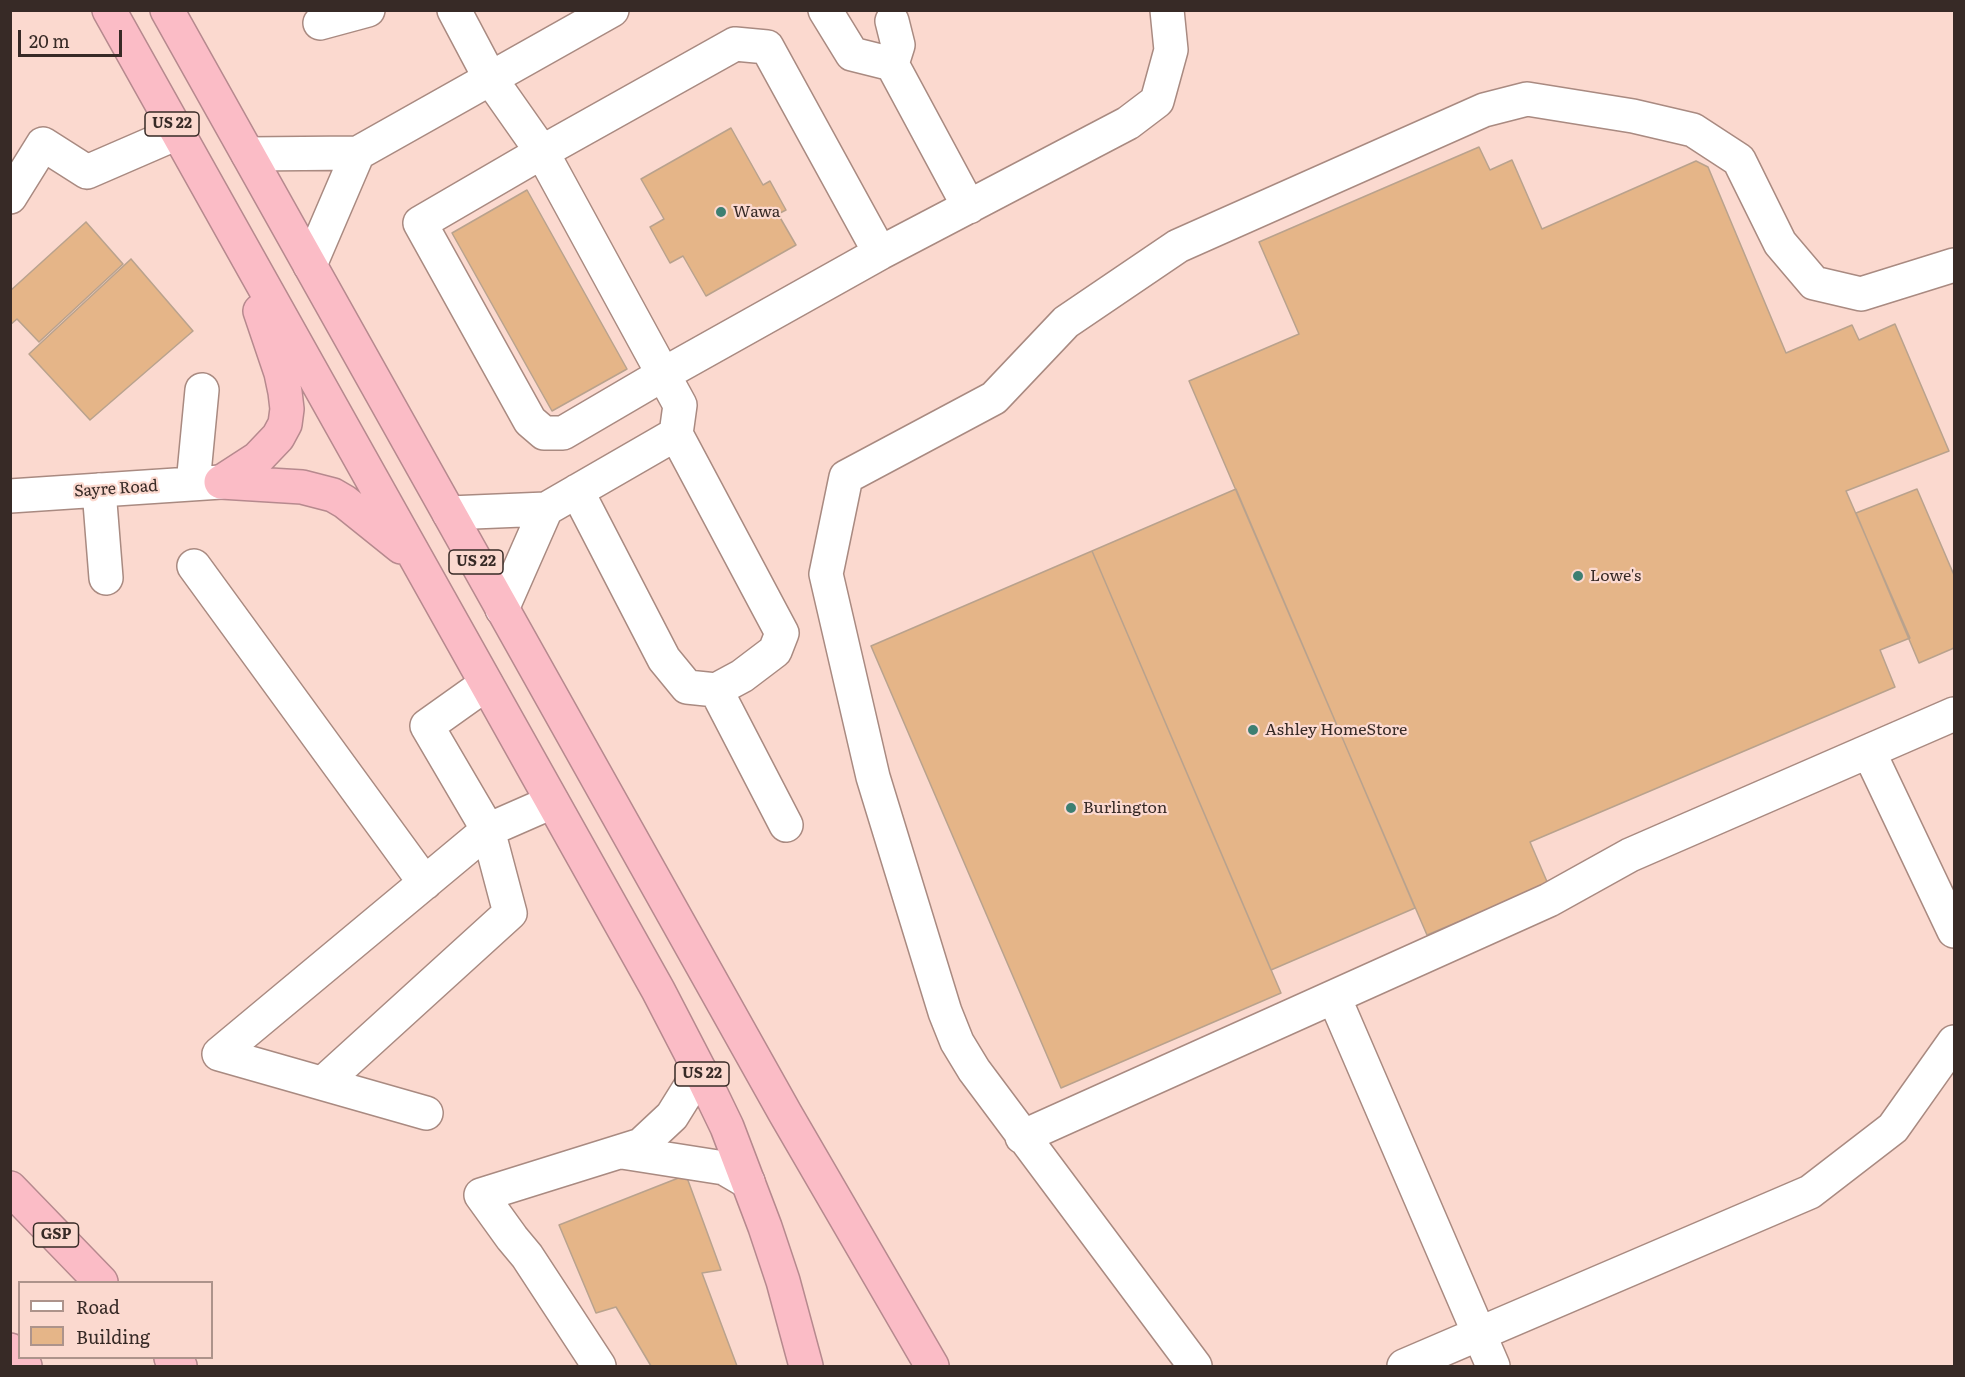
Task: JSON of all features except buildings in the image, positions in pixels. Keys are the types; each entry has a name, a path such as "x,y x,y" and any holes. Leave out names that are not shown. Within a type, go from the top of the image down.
{"highway":[{"name":"US 22","path":"109,10 658,990 700,1071 727,1127 748,1182 783,1281 806,1366"},
{"name":"US 22","path":"167,10 785,1113 932,1366"},
{"path":"207,483 243,469 269,448 285,424 286,409 281,373 236,238"},
{"path":"207,483 302,487 333,495 350,505 416,558"},
{"name":"GSP","path":"10,1188 100,1281"}],"street":[{"path":"320,23 368,10"},
{"path":"454,10 490,78 542,152 680,405 676,434 782,633 775,651 742,676 716,690 687,687 664,659 577,491"},
{"path":"248,154 358,153 612,10"},
{"path":"825,10 852,54 892,64"},
{"path":"880,253 767,47 735,44 420,222 530,421 544,433 563,433 880,253 1128,123 1157,101 1171,50 1167,10"},
{"path":"892,21 898,45 892,64 969,207"},
{"path":"1195,1366 974,1070 957,1042 945,1012 873,777 826,574 846,477 994,398 1066,322 1178,246 1484,110 1527,99 1633,116 1693,130 1739,160 1780,243 1814,283 1861,294 1954,265"},
{"path":"10,197 43,144 87,172 177,133"},
{"path":"310,265 358,153"},
{"path":"202,390 207,483"},
{"path":"449,513 546,509 676,434"},
{"name":"Sayre Road","path":"10,495 207,483"},
{"path":"99,490 106,578"},
{"path":"502,609 546,509"},
{"path":"194,566 425,883"},
{"path":"323,1083 510,913 488,830 427,726 486,684"},
{"path":"716,690 786,825"},
{"path":"1022,1137 1549,900 1630,855 1954,714"},
{"path":"1869,752 1954,931"},
{"path":"426,1113 219,1054 488,830 552,802"},
{"path":"1334,997 1493,1366"},
{"path":"1404,1366 1480,1336 1810,1192 1893,1128 1954,1042"},
{"path":"599,1366 526,1256 481,1195 640,1145 672,1116 700,1071"},
{"path":"622,1152 724,1168 748,1182"}],"place":[{"name":"Wawa","path":"721,212"},
{"name":"Lowe's","path":"1578,576"},
{"name":"Ashley HomeStore","path":"1253,730"},
{"name":"Burlington","path":"1071,808"}]}
